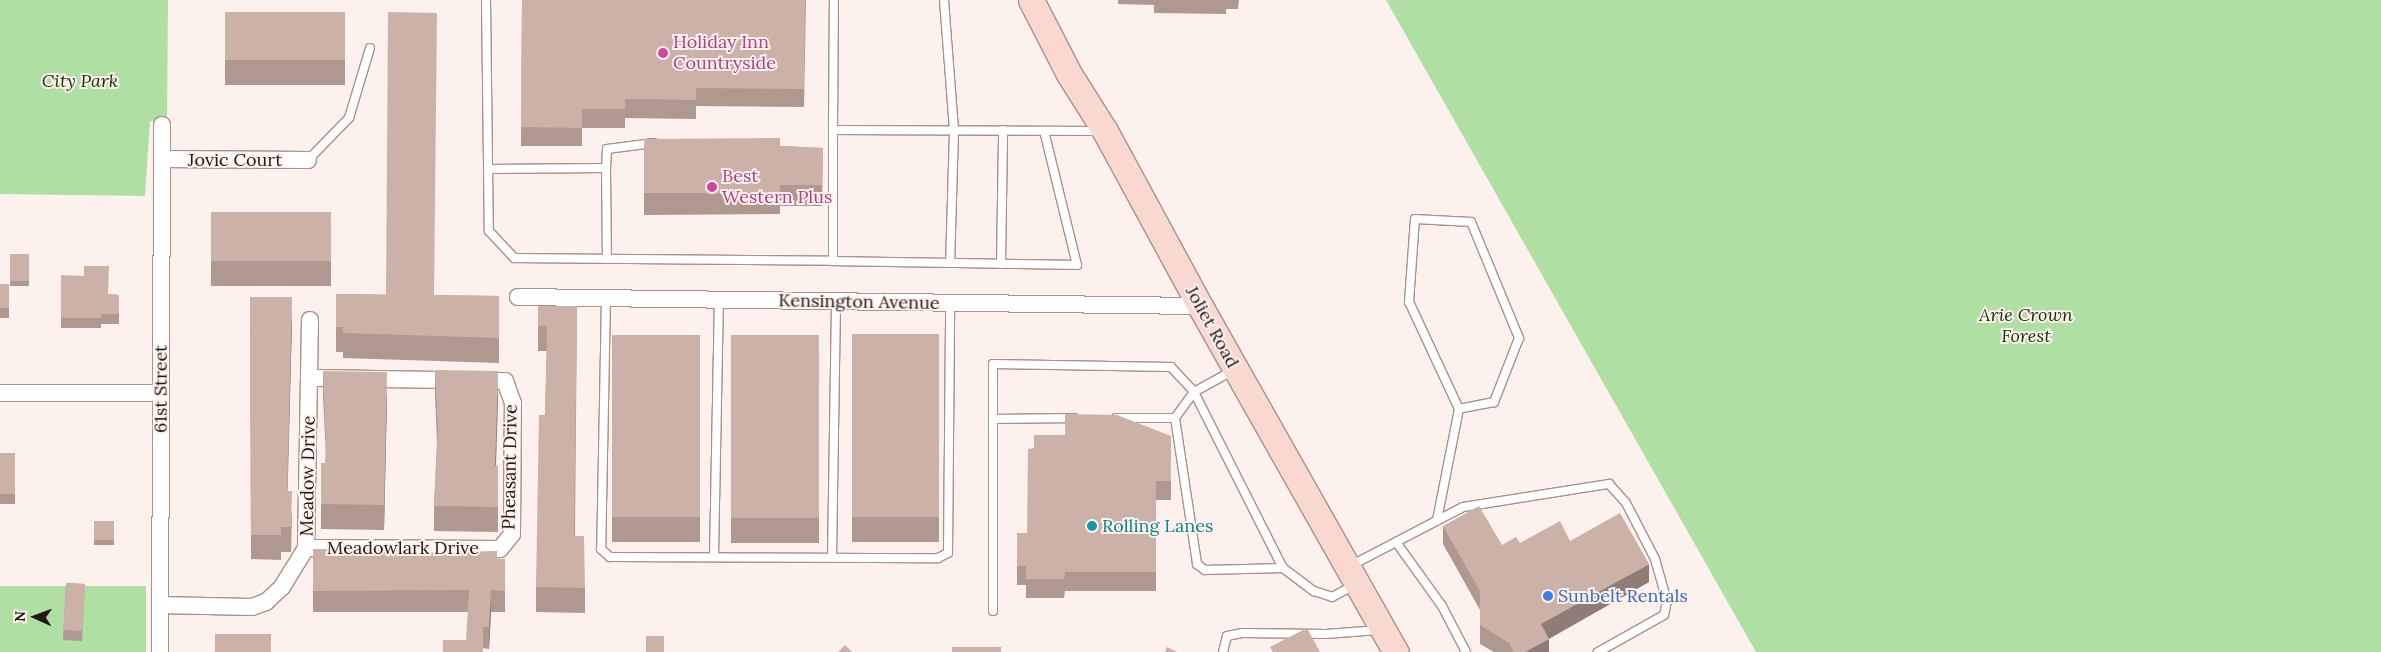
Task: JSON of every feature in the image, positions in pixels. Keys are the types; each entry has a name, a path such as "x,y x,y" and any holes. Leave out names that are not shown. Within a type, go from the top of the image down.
{"main road":[{"name":"Joliet Road","path":"1031,0 1069,74 1105,130 1235,369 1396,652"}],"street":[{"name":"61st Street","path":"160,652 162,125"},
{"name":"Jovic Court","path":"162,159 308,160"},
{"name":"Kensington Avenue","path":"518,297 1200,306"},
{"name":"Meadow Drive","path":"160,605 252,607 266,602 282,587 306,548 310,320"},
{"name":"Pheasant Drive","path":"309,378 505,382 513,403 512,534 500,549"},
{"path":"0,393 161,393"},
{"name":"Meadowlark Drive","path":"306,548 500,549"}],"lane":[{"path":"486,0 489,231 514,258 1077,265 1044,131"},
{"path":"833,261 834,0"},
{"path":"944,0 954,131 950,263"},
{"path":"308,160 349,118 370,48"},
{"path":"833,130 1105,130"},
{"path":"1001,264 1003,130"},
{"path":"607,259 607,149 642,142 661,143"},
{"path":"823,148 833,149"},
{"path":"488,169 606,168"},
{"path":"1438,520 1458,409 1408,302 1415,219 1471,222 1519,338 1494,402 1458,409"},
{"path":"606,298 601,549 610,557 938,558 948,553 950,303"},
{"path":"714,558 719,300"},
{"path":"832,558 836,302"},
{"path":"993,611 993,364 1171,367 1194,392 1283,568 1314,591 1332,597 1352,576 1396,542 1463,507 1609,484 1626,503 1655,559 1667,601 1664,615 1598,652"},
{"path":"1235,369 1194,392 1175,418 1197,564 1205,570 1283,568"},
{"path":"993,419 1079,418"},
{"path":"1108,418 1175,418"},
{"path":"1396,542 1442,606 1466,652"},
{"path":"1224,652 1227,636 1242,633 1326,634 1383,630"}],"green space":[{"name":"City Park","path":"0,0 168,0 167,121 150,121 145,196 0,194"},
{"name":"Arie Crown Forest","path":"1386,0 2381,0 2381,652 1756,652"},
{"path":"0,586 146,586 146,652 0,652"}],"building":[{"name":"Holiday Inn Countryside","path":"522,0 805,0 804,89 696,88 696,100 625,99 625,109 582,109 582,128 521,127"},
{"path":"225,12 345,12 345,60 225,60"},
{"path":"388,12 437,13 434,295 499,296 499,338 343,333 343,327 336,327 336,294 386,295"},
{"path":"780,138 780,146 823,148 822,185 780,185 780,193 644,193 644,139"},
{"path":"211,212 331,212 331,261 211,261"},
{"path":"10,254 29,254 29,281 10,281"},
{"path":"84,266 109,266 108,294 119,295 119,314 101,314 101,318 61,318 61,275 84,276"},
{"path":"0,284 9,284 9,308 0,308"},
{"path":"250,297 292,297 287,491 292,491 291,527 281,527 281,535 251,535"},
{"path":"538,306 577,306 574,536 584,536 585,588 536,587 539,415 545,415 547,326 538,326"},
{"path":"852,334 939,334 939,517 852,517"},
{"path":"612,335 700,335 700,517 612,517"},
{"path":"731,335 819,335 819,518 731,518"},
{"path":"435,370 498,371 495,465 498,466 498,507 434,506 438,430"},
{"path":"323,371 387,372 384,505 321,504 321,463 325,463 326,445"},
{"name":"Rolling Lanes","path":"1065,414 1117,415 1171,436 1171,481 1156,481 1156,572 1065,572 1064,579 1026,579 1026,566 1017,566 1017,533 1027,533 1028,449 1034,448 1034,435 1065,435"},
{"path":"0,453 15,453 15,494 0,494"},
{"name":"Sunbelt Rentals","path":"1479,506 1502,545 1516,537 1520,543 1560,521 1570,541 1620,513 1649,564 1541,624 1549,639 1525,652 1514,652 1509,643 1480,625 1480,591 1443,526"},
{"path":"94,521 114,521 114,540 94,540"},
{"path":"313,549 399,550 399,553 497,551 497,559 505,559 505,591 491,590 489,627 483,627 483,652 443,652 443,640 466,640 469,590 313,591"},
{"path":"66,583 85,584 83,631 64,630"},
{"path":"1307,628 1320,652 1273,652 1270,647"},
{"path":"215,634 271,634 271,652 215,652"},
{"path":"646,636 664,636 664,652 646,652"},
{"path":"845,645 852,652 838,652"},
{"path":"952,647 1001,647 1001,652 952,652"},
{"path":"1167,647 1177,652 1165,652"}],"place":[{"name":"Holiday Inn Countryside","path":"663,53"},
{"name":"Best Western Plus","path":"712,187"},
{"name":"Rolling Lanes","path":"1092,526"},
{"name":"Sunbelt Rentals","path":"1548,596"}]}
